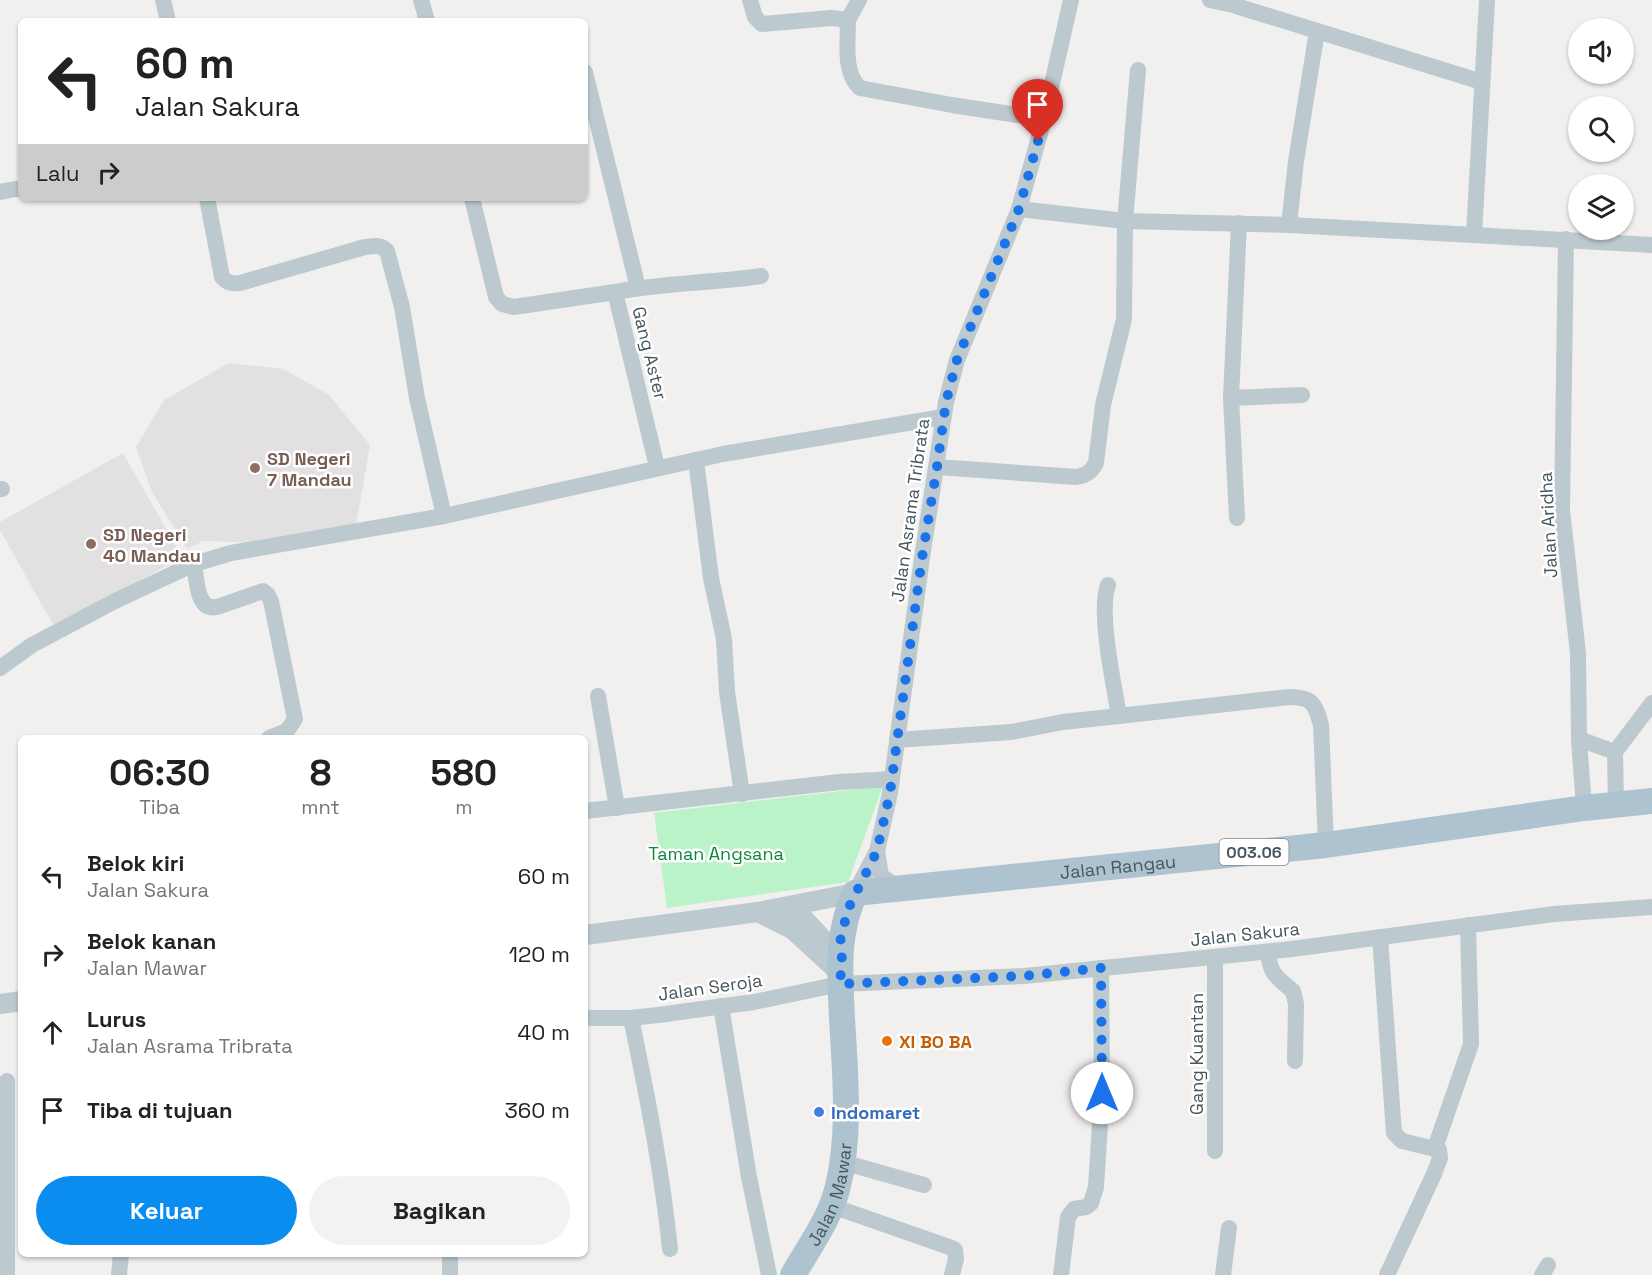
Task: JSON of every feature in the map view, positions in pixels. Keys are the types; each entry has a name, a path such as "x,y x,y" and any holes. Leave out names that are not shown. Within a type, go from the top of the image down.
{"main road":[{"name":"Jalan Rangau","path":"877,888 1326,845 1584,808 1652,801"},
{"name":"Jalan Mawar","path":"793,1275 832,1206 839,1184 846,1095 840,942 848,909 877,888"}],"street":[{"path":"163,0 167,18"},
{"path":"421,0 426,18"},
{"path":"750,0 758,22 762,24 831,18 848,20"},
{"path":"859,0 848,20 849,69 854,82 860,88 1044,119"},
{"name":"Jalan Asrama Tribrata","path":"877,888 877,851 892,778 943,417 957,360 1019,209 1044,119 1071,0"},
{"path":"1210,0 1234,2 1317,31 1482,82"},
{"path":"1473,235 1487,0"},
{"path":"1289,225 1296,161 1317,31"},
{"path":"937,467 1076,477 1091,471 1096,463 1103,405 1125,318 1125,221 1138,70"},
{"path":"588,84 638,288"},
{"path":"0,192 18,189"},
{"path":"208,201 222,277 232,284 240,284 365,247 375,245 387,251 402,307 417,398 444,516"},
{"name":"Gang Aster","path":"473,201 496,297 502,304 514,307 615,292 657,468"},
{"path":"1019,209 1125,221 1289,225 1652,244"},
{"path":"1237,518 1230,398 1239,224"},
{"name":"Jalan Aridha","path":"1566,240 1562,510 1578,652 1579,739 1584,808"},
{"path":"615,292 761,276"},
{"path":"1230,398 1302,395"},
{"path":"0,668 32,645 117,600 194,564 231,553 444,516 696,460 943,417"},
{"path":"696,460 711,578 724,639 727,692 742,794"},
{"path":"194,564 201,600 205,606 217,607 263,591 271,601 295,719 287,731 277,735"},
{"path":"1107,585 1105,604 1108,644 1119,716"},
{"path":"598,696 617,808"},
{"path":"897,740 1011,732 1119,716 1303,697 1312,701 1321,725 1326,845"},
{"path":"1616,805 1615,752 1652,703"},
{"path":"1579,739 1615,752"},
{"path":"588,811 892,778"},
{"path":"877,851 877,888"},
{"name":"Jalan Rangau","path":"588,934 793,907 877,888"},
{"path":"793,907 841,972"},
{"name":"Jalan Sakura","path":"841,972 1024,976 1268,951 1554,914 1652,907"},
{"path":"758,912 792,929 841,972"},
{"path":"1435,1148 1471,1044 1468,925"},
{"path":"1380,937 1392,1128 1399,1140 1435,1148 1440,1154 1439,1163 1387,1275"},
{"path":"1268,951 1269,968 1293,991 1296,1004 1295,1061"},
{"name":"Gang Kuantan","path":"1215,957 1215,1151"},
{"path":"1061,1275 1068,1216 1074,1209 1086,1207 1091,1203 1096,1187 1102,1093 1101,968"},
{"name":"Jalan Seroja","path":"588,1017 631,1018 754,1002 841,972"},
{"path":"0,1004 18,1001"},
{"path":"721,1006 749,1177 769,1275"},
{"path":"631,1018 651,1113 670,1249"},
{"path":"9,1081 12,1274"},
{"path":"842,1162 924,1185"},
{"path":"832,1206 952,1248 955,1250 956,1259 952,1275"},
{"path":"1223,1275 1229,1228"},
{"path":"119,1275 121,1257"},
{"path":"450,1257 450,1275"}],"shaded area":[{"name":"SD Negeri 7 Mandau","path":"229,363 283,369 328,394 370,445 356,526 262,543 203,541 187,549 151,490 136,447 164,400"},
{"name":"SD Negeri 40 Mandau","path":"123,453 182,557 55,628 0,530 0,522"}],"green space":[{"name":"Taman Angsana","path":"883,786 848,882 667,908 654,813"}],"place":[{"name":"SD Negeri 7 Mandau","path":"255,468"},
{"name":"SD Negeri 40 Mandau","path":"91,544"},
{"name":"XI BO BA","path":"887,1041"},
{"name":"Indomaret","path":"819,1112"}],"route":[{"path":"1038,141 1019,209 957,360 946,402 890,793 877,851 848,909 840,942 842,959 840,984 1024,976 1101,968 1102,1093"}]}
